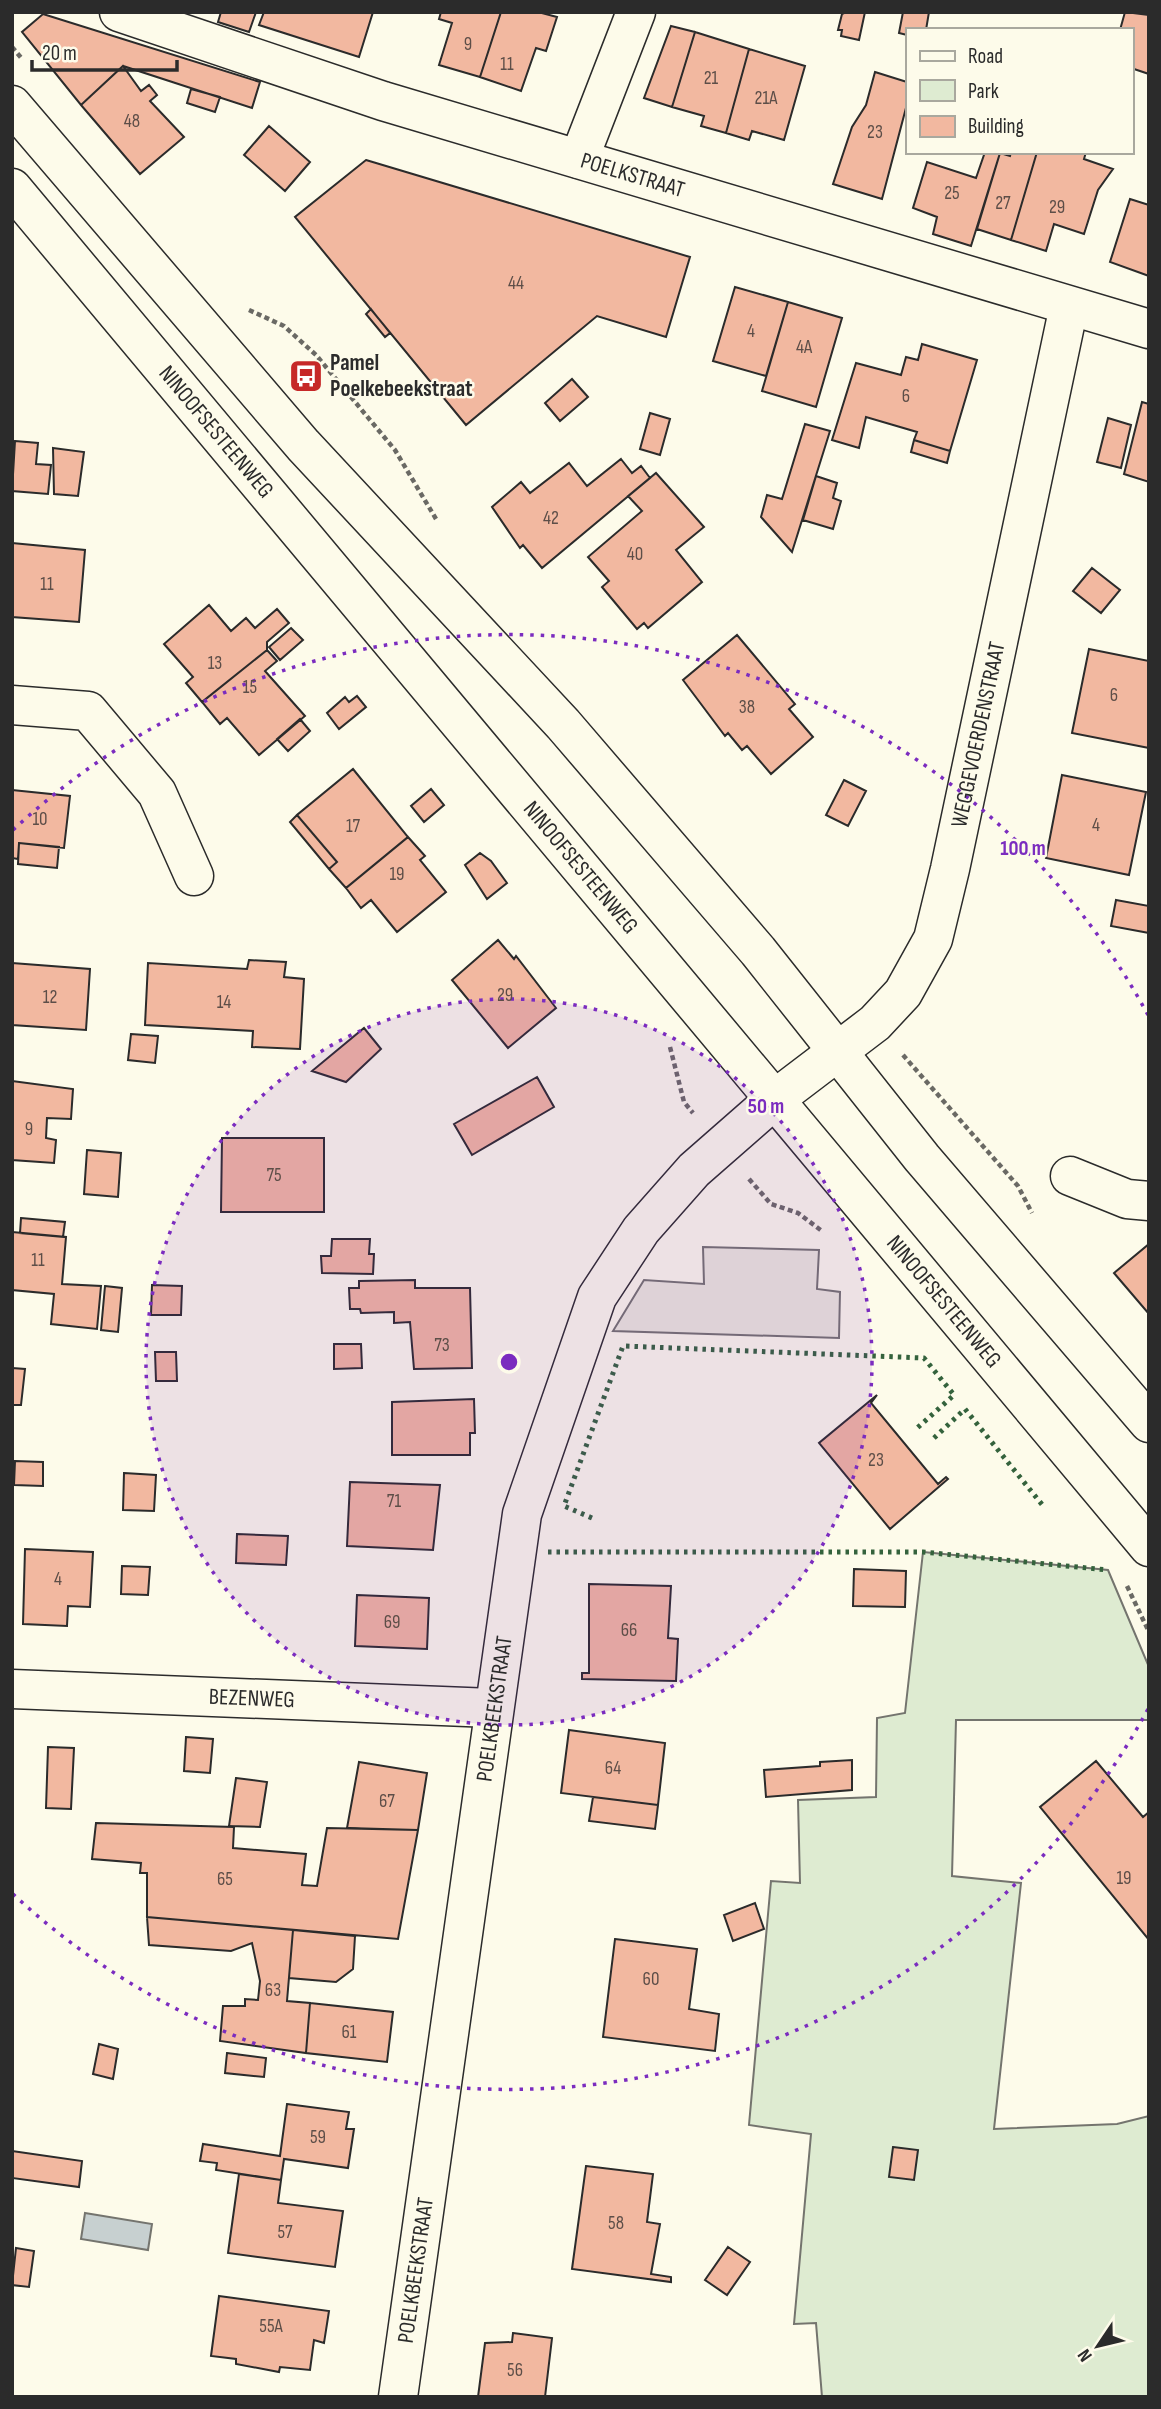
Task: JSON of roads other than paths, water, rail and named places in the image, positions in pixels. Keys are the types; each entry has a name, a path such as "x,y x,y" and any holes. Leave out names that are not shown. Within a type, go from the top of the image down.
{"street":[{"name":"POELKSTRAAT","path":"119,12 383,101 1149,330"},
{"path":"579,159 636,12"},
{"path":"12,105 303,445 563,724 838,1048 922,1158 1149,1423"},
{"name":"NINOOFSESTEENWEG","path":"12,188 1149,1547"},
{"name":"WEGGEVOERDENSTRAAT","path":"775,1099 838,1048 875,1023 904,993 933,939 1069,306"},
{"path":"12,705 88,711 157,793 194,876"},
{"name":"POELKBEEKSTRAAT","path":"398,2397 492,1709 522,1514 597,1297 666,1198 775,1099"},
{"path":"1070,1176 1128,1199 1149,1201"},
{"name":"BEZENWEG","path":"12,1689 492,1709"}],"place":[{"name":"Pamel Poelkebeekstraat","path":"306,376"}]}
